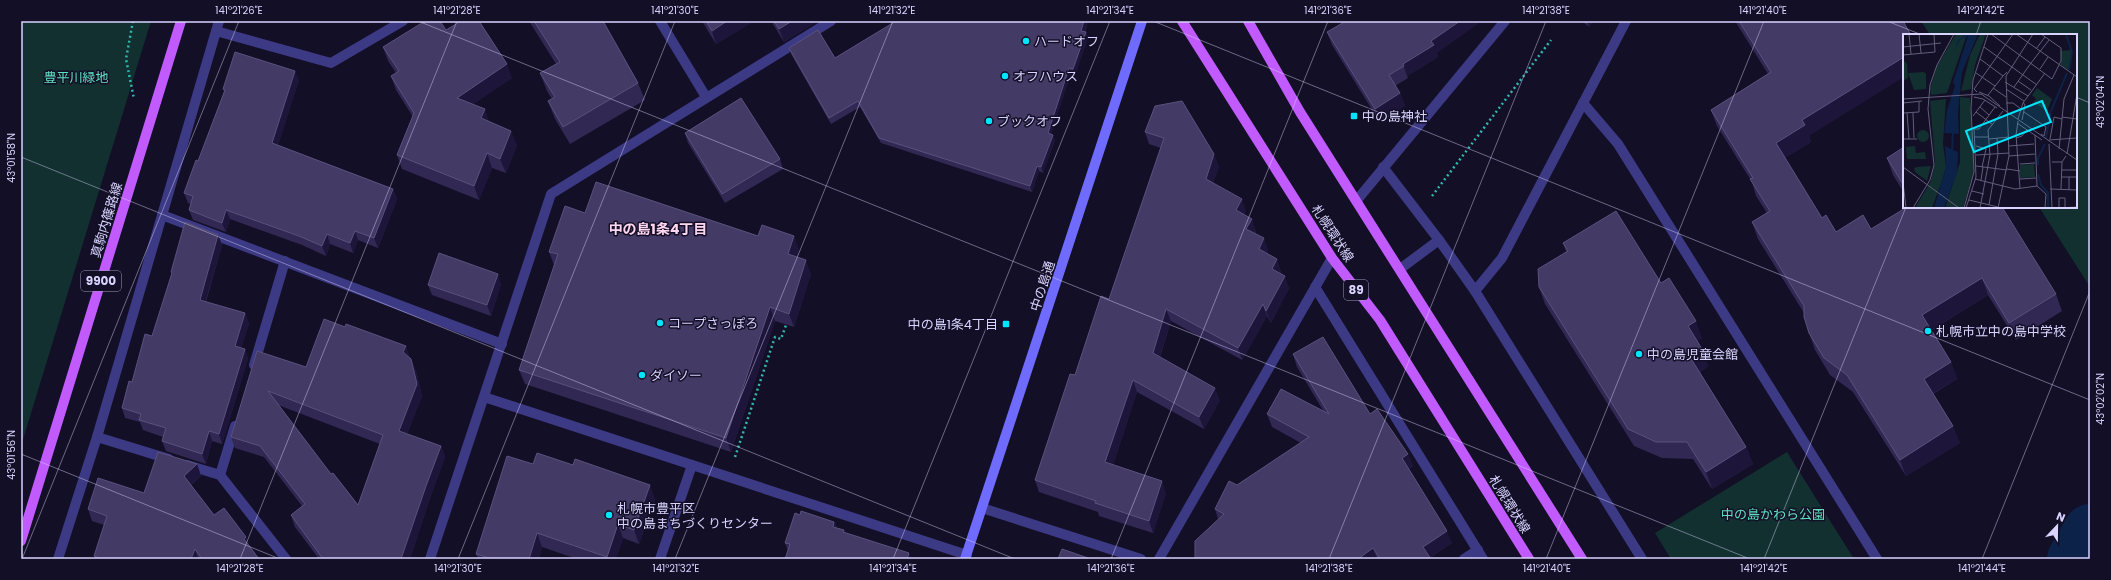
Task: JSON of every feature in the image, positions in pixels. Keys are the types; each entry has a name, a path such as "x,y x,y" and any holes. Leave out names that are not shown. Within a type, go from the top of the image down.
{"main road":[{"name":"真駒内篠路線","path":"21,541 181,21"},
{"name":"札幌環状線","path":"1182,21 1332,258 1380,320 1529,559"},
{"path":"1248,21 1300,112 1358,200 1582,559"}],"street":[{"path":"58,559 97,437 218,26 331,63 402,21"},
{"path":"660,21 706,97"},
{"path":"430,559 551,194 831,21"},
{"name":"中の島通","path":"966,557 1142,21"},
{"path":"1358,200 1383,167 1505,21"},
{"path":"1475,291 1502,258 1626,21"},
{"path":"1583,103 1618,144 1877,559"},
{"path":"1383,167 1439,240 1475,291 1642,559"},
{"path":"162,215 502,344"},
{"path":"1400,269 1439,240"},
{"path":"1159,559 1332,258"},
{"path":"250,375 285,261"},
{"path":"1315,287 1480,555 1464,559"},
{"path":"484,397 966,557"},
{"path":"220,475 238,414"},
{"path":"97,437 220,475 286,559"},
{"path":"660,559 692,465"},
{"path":"982,508 1141,559"}],"path":[{"path":"133,21 126,59 135,105"},
{"path":"1429,199 1551,40"},
{"path":"733,463 775,337 781,339 786,325"}],"green space":[{"name":"豊平川緑地","path":"21,21 151,21 21,446"},
{"path":"1921,21 2090,21 2090,287 2040,208 2077,208 2077,34 1929,34"},
{"name":"中の島かわら公園","path":"1787,452 1854,559 1671,559 1655,533"}],"building":[{"path":"425,21 440,21 446,30 461,21 479,21 507,64 457,98 485,109 481,118 511,131 500,159 487,153 474,186 397,155 414,113 391,76 399,71 383,47"},
{"path":"534,21 603,21 638,83 563,127 548,101 555,97 540,73 560,62"},
{"path":"706,21 727,21 712,31"},
{"path":"774,21 792,21 779,29"},
{"path":"896,21 1084,21 1081,31 1086,32 1073,69 1069,68 1048,133 1053,135 1041,167 1037,166 1030,186 879,138 858,101 829,118 789,48 818,30 835,58"},
{"path":"1346,21 1460,21 1431,41 1434,45 1403,64 1404,66 1389,75 1400,93 1375,109 1327,32"},
{"path":"1739,21 1903,21 1910,34 1903,34 1903,58 1802,120 1805,125 1776,143 1822,218 1826,215 1836,232 1863,215 1871,229 1905,208 2003,208 2056,294 2009,323 1982,278 1922,315 1951,362 1924,379 1953,426 1900,460 1847,375 1824,358 1809,333 1804,317 1804,306 1752,222 1770,211 1750,179 1753,178 1711,110 1771,72"},
{"path":"235,52 295,71 272,143 393,189 374,238 355,231 350,243 327,234 322,246 299,236 226,210 222,223 189,210 193,196 184,193 225,90 223,89"},
{"path":"741,98 780,159 722,194 685,133"},
{"path":"1182,101 1214,154 1206,179 1242,199 1236,210 1252,219 1246,229 1264,238 1259,249 1277,259 1272,269 1285,276 1266,311 1263,304 1238,348 1166,309 1153,353 1215,388 1199,417 1133,380 1105,462 1162,481 1149,521 1095,503 1096,501 1035,480 1070,374 1075,375 1101,296 1109,299 1164,138 1145,132 1155,106"},
{"path":"1903,148 1903,184 1887,158"},
{"name":"コープさっぽろ","path":"596,182 758,236 762,225 794,236 788,254 806,260 789,314 770,307 726,438 519,370 558,254 549,252 565,206 585,213"},
{"name":"中の島児童会館","path":"1616,211 1661,283 1669,278 1696,321 1688,326 1702,349 1690,357 1746,447 1706,472 1687,442 1656,442 1628,429 1539,287 1538,269 1568,251 1563,243"},
{"path":"185,222 218,235 200,300 245,313 235,346 245,349 219,434 209,431 202,454 162,441 166,428 139,420 141,414 122,408 129,381 132,382 145,334 152,336 172,273 171,272"},
{"path":"439,253 498,274 487,305 428,285"},
{"path":"324,319 345,327 346,324 406,346 403,352 411,359 417,384 399,431 441,446 401,559 323,559 291,515 305,504 260,446 231,437 257,351 306,367","holes":["268,391 383,435 358,505 333,473 331,474"]},
{"path":"1323,337 1370,414 1377,409 1408,454 1402,458 1447,531 1423,547 1431,559 1380,559 1373,548 1358,559 1195,559 1195,541 1224,514 1215,509 1229,481 1237,485 1309,437 1267,414 1281,389 1329,414 1293,354"},
{"path":"158,452 197,464 184,476 214,515 224,508 246,537 244,539 259,559 202,559 195,549 191,559 103,559 94,556 107,516 88,509 98,478 144,493"},
{"path":"537,453 573,465 575,459 650,485 634,530 618,524 607,557 537,533 529,559 493,559 476,554 507,456 533,464"},
{"path":"801,511 834,522 833,527 844,530 843,532 909,553 907,559 785,559 790,544 785,543 795,513 800,515"},
{"path":"1062,549 1091,559 1058,559"}],"waterway":[{"path":"2074,559 2090,531"}],"place":[{"name":"ハードオフ","path":"1026,41"},
{"name":"オフハウス","path":"1005,76"},
{"name":"中の島神社","path":"1354,116"},
{"name":"ブックオフ","path":"989,121"},
{"name":"コープさっぽろ","path":"660,323"},
{"name":"中の島1条4丁目","path":"1006,324"},
{"name":"札幌市立中の島中学校","path":"1928,331"},
{"name":"中の島児童会館","path":"1639,354"},
{"name":"ダイソー","path":"642,375"},
{"name":"札幌市豊平区 中の島まちづくりセンター","path":"609,515"}],"district":[{"name":"中の島1条4丁目","path":"658,229"}]}
